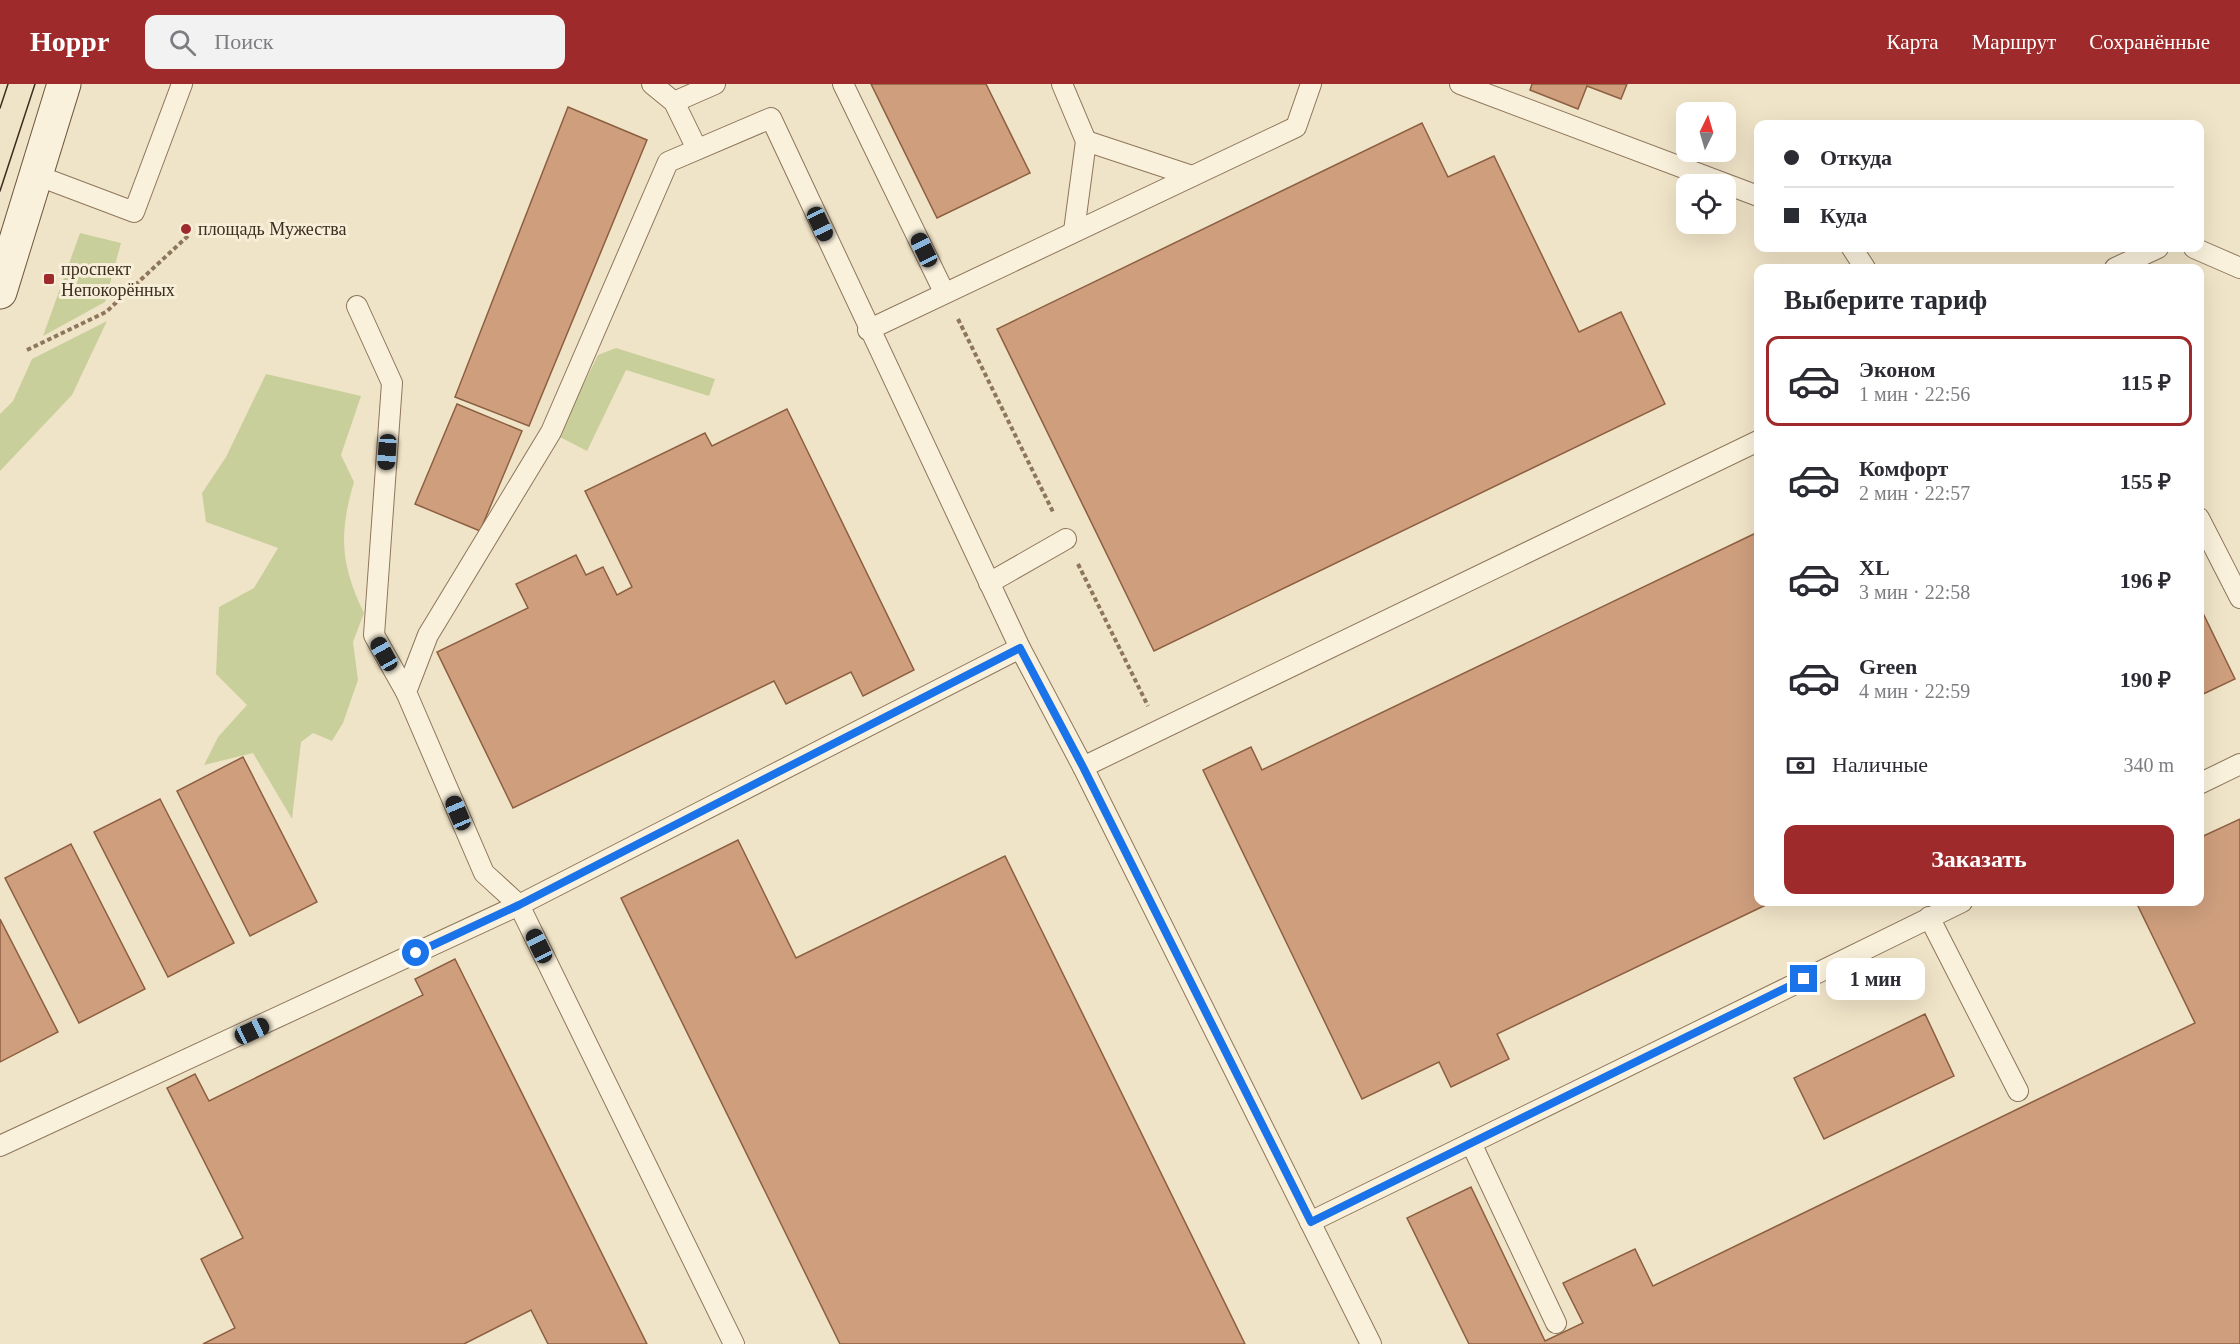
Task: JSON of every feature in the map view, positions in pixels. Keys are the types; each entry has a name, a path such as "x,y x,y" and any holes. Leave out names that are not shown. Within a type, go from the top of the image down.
{"main road":[{"path":"0,292 64,84"}],"lane":[{"path":"36,175 134,212 182,84"},
{"path":"652,84 674,102 697,149"},
{"path":"674,102 715,84"},
{"path":"843,84 944,292"},
{"path":"1062,84 1086,141 1074,231"},
{"path":"868,330 1296,127 1311,84"},
{"path":"1460,84 1754,194"},
{"path":"406,692 428,635 551,432 668,162 771,118 868,330 1020,648 1083,767 1371,1344"},
{"path":"1086,141 1191,176"},
{"path":"2124,264 2149,252"},
{"path":"2203,252 2240,268"},
{"path":"357,306 392,383 374,635 406,692 484,873 519,905 734,1344"},
{"path":"1083,767 1754,443"},
{"path":"2204,528 2240,598"},
{"path":"989,583 1066,539"},
{"path":"0,1146 519,905 1020,648"},
{"path":"2204,782 2240,764"},
{"path":"1311,1222 1953,906"},
{"path":"1929,917 2018,1090"},
{"path":"1471,1143 1556,1323"}],"path":[{"path":"27,350 106,312 189,235"}],"green space":[{"path":"80,233 121,243 105,302 43,336"},
{"path":"107,321 72,395 0,471 0,414 13,401 32,359"},
{"path":"616,348 715,379 709,396 626,370 587,451 558,436 598,355"},
{"path":"266,374 361,396 341,455 354,482 344,533 346,563 364,613 353,642 358,680 343,723 332,741 313,733 301,742 292,819 253,753 204,765 218,737 247,705 216,674 219,607 254,588 278,548 206,522 202,493 226,457"}],"building":[{"path":"871,84 986,84 1030,173 937,218"},
{"path":"1532,84 1627,84 1621,99 1587,86 1578,109 1530,90"},
{"path":"568,107 647,140 529,426 455,397"},
{"path":"1422,123 1448,177 1494,156 1579,332 1621,312 1665,404 1154,651 997,329"},
{"path":"457,404 522,431 480,531 415,504"},
{"path":"787,409 914,670 863,696 851,672 786,704 774,681 513,808 437,652 528,608 516,584 576,555 586,575 603,567 617,595 632,587 585,491 705,433 712,446"},
{"path":"1754,534 1754,906 1764,906 1497,1034 1509,1059 1451,1087 1439,1062 1362,1099 1203,770 1251,747 1262,770"},
{"path":"2204,615 2235,679 2204,694"},
{"path":"243,757 317,902 250,936 177,791"},
{"path":"160,799 234,943 168,977 94,832"},
{"path":"2240,819 2240,1344 1469,1344 1407,1218 1471,1187 1545,1341 1583,1323 1563,1283 1635,1249 1653,1286 2195,1023 2138,906 2204,906 2204,836"},
{"path":"738,840 796,958 1005,856 1245,1344 840,1344 621,898"},
{"path":"71,844 145,989 79,1023 5,878"},
{"path":"0,919 58,1032 0,1062"},
{"path":"455,959 647,1344 548,1344 531,1310 464,1344 203,1344 235,1328 201,1259 243,1238 167,1088 195,1074 209,1101 423,995 415,979"},
{"path":"1925,1014 1954,1076 1824,1139 1794,1078"}],"tram line":[{"path":"0,108 8,84"},
{"path":"0,191 35,84"}],"place":[{"name":"площадь Мужества","path":"186,229"},
{"name":"проспект Непокорённых","path":"49,279"}],"route":[{"path":"416,953 519,905 1020,648 1083,767 1311,1222 1804,979"}]}
